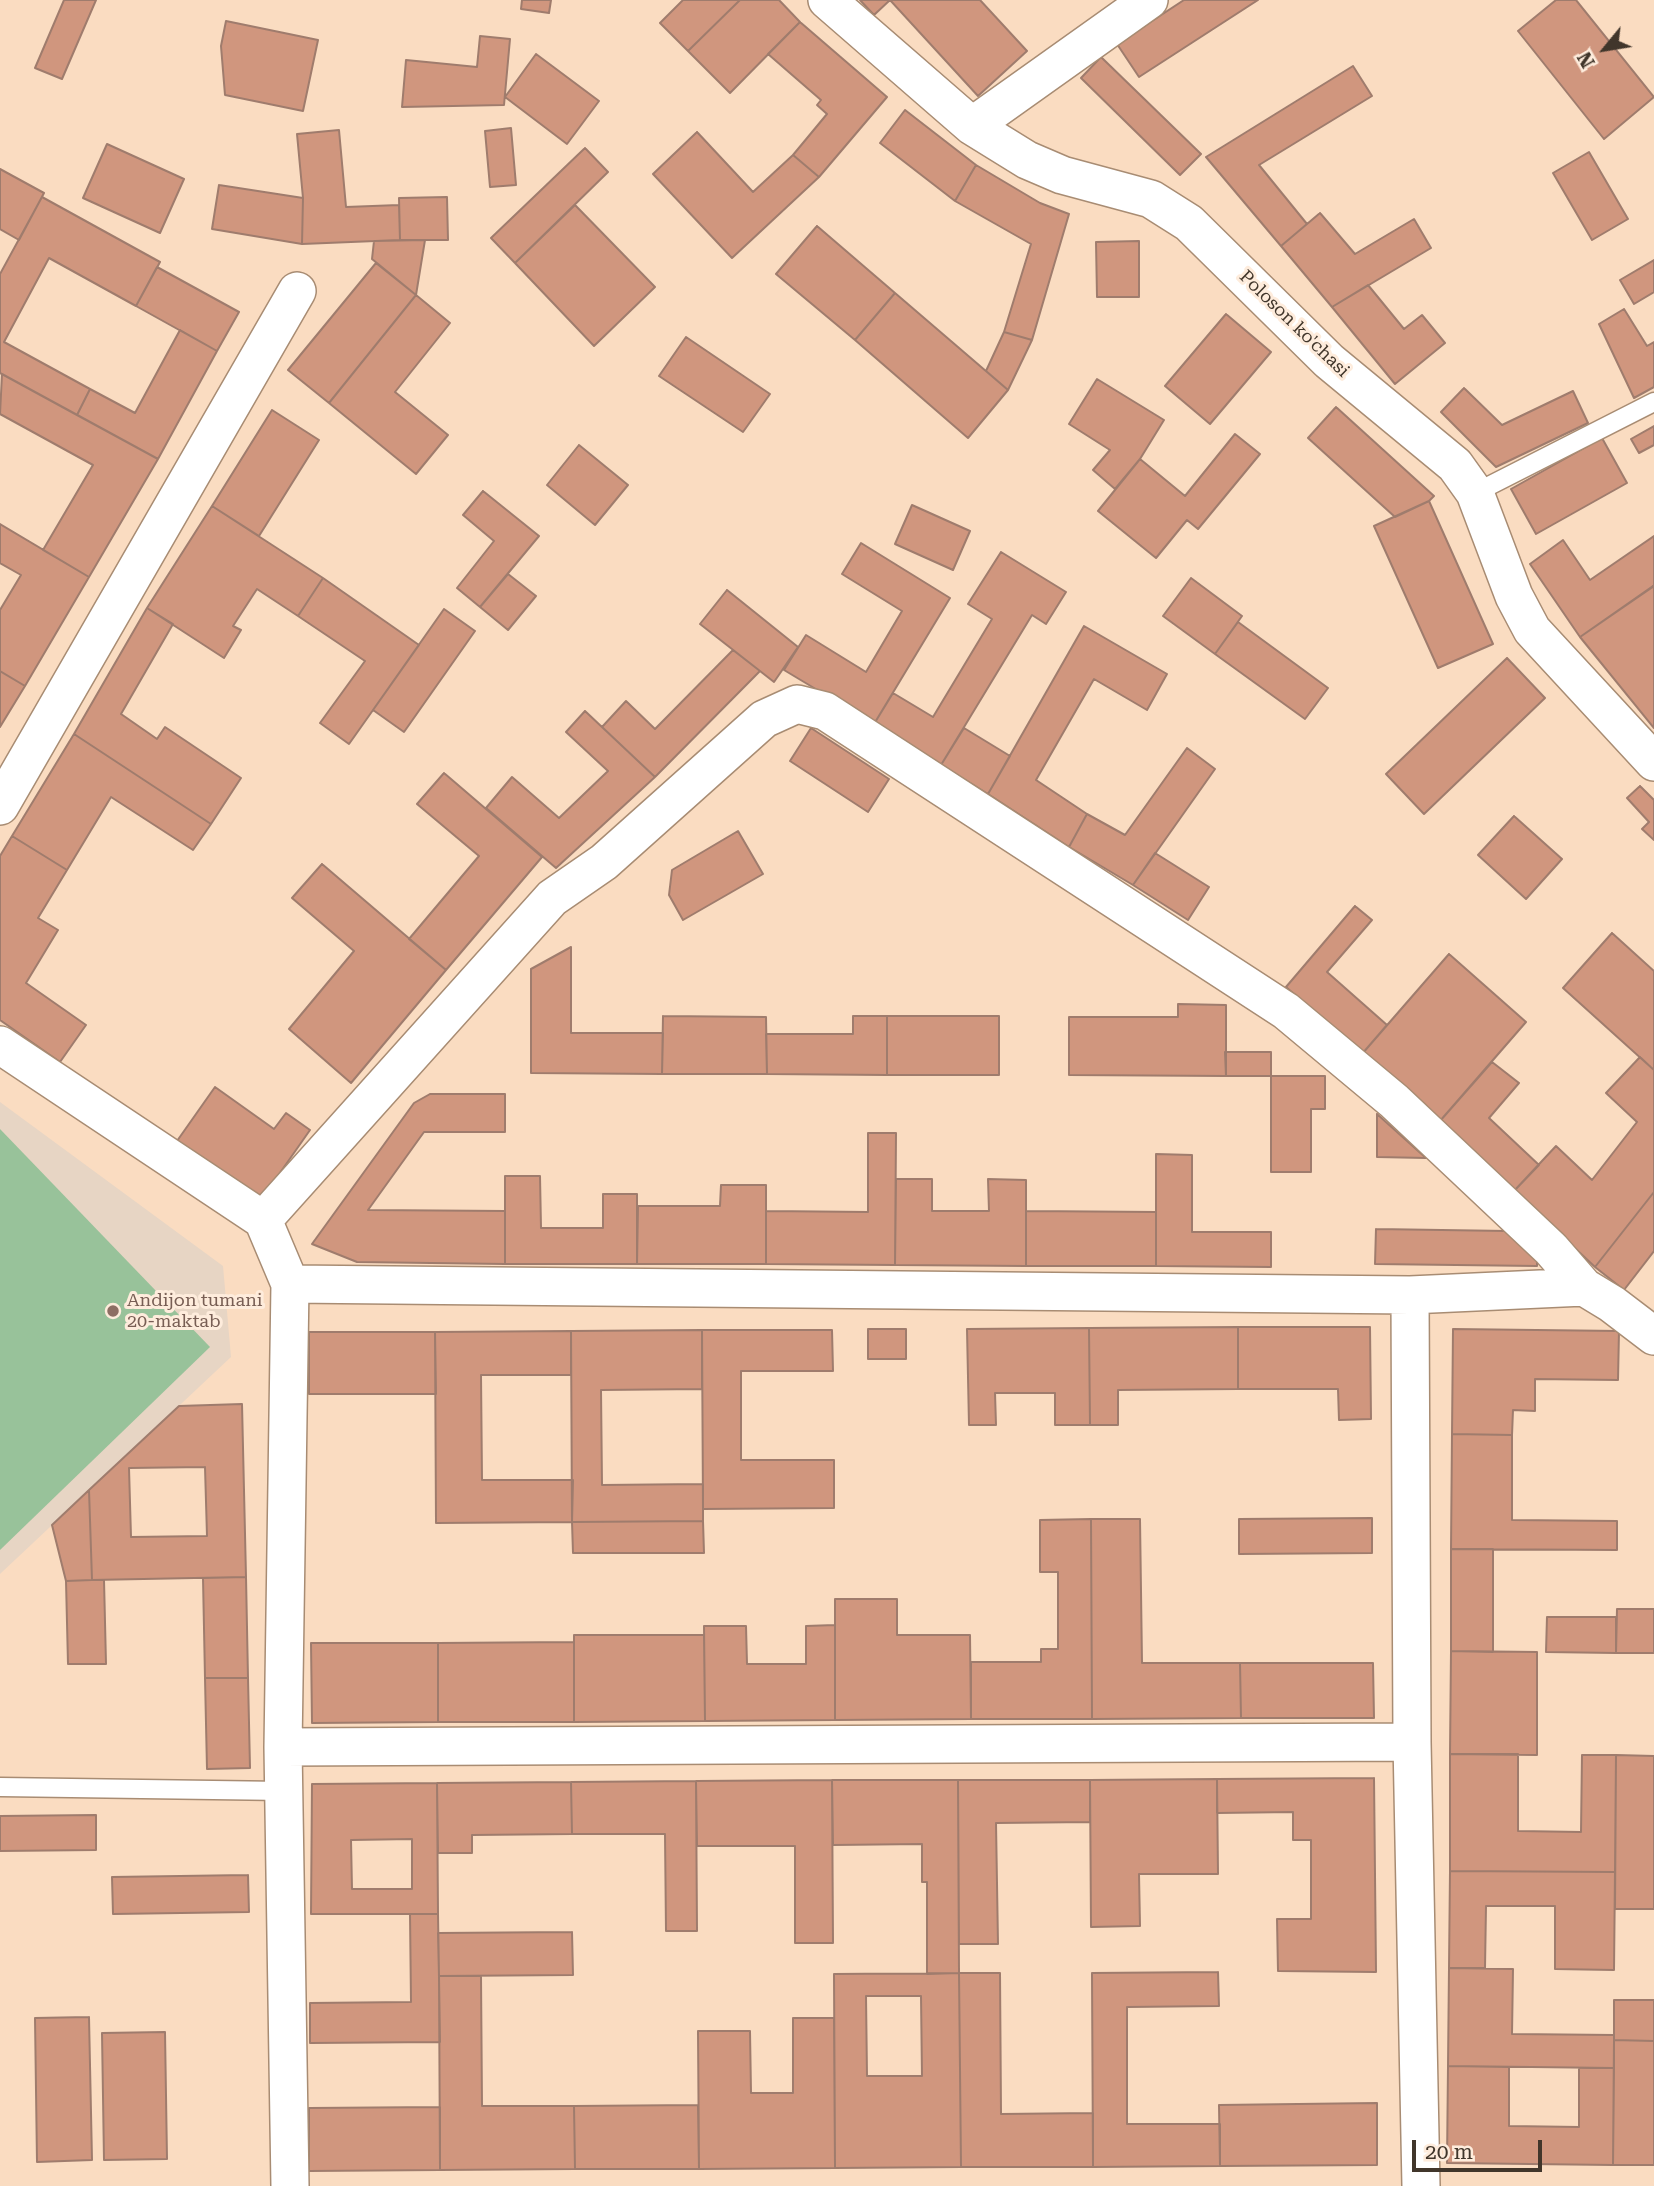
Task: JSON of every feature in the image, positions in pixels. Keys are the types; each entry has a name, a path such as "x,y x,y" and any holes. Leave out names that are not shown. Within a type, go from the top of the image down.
{"street":[{"name":"Poloson ko'chasi","path":"827,0 972,126 1027,160 1062,175 1151,199 1189,223 1329,361 1455,465 1475,493 1514,596 1532,630 1654,762"},
{"path":"972,126 1149,0"},
{"path":"0,806 296,291"},
{"path":"263,1220 552,898 604,862 764,719 797,704 825,711 1286,1011 1394,1101 1551,1249 1584,1287 1612,1304 1654,1336"},
{"path":"0,1045 263,1220 290,1284 283,1747 290,2186"},
{"path":"290,1284 1410,1294 1584,1287"},
{"path":"1410,1294 1412,1742 1421,2186"},
{"path":"283,1747 1412,1742"}],"lane":[{"path":"1475,493 1654,401"},
{"path":"0,1787 284,1791"}],"shaded area":[{"name":"Andijon tumani 20-maktab","path":"0,1102 223,1266 231,1357 0,1574"}],"green space":[{"name":"Andijon tumani 20-maktab","path":"0,1129 210,1347 0,1550"}],"building":[{"path":"64,0 96,0 62,79 35,68"},
{"path":"522,0 551,0 549,13 521,9"},
{"path":"683,0 740,0 688,51 660,23"},
{"path":"740,0 779,0 800,22 730,93 688,51"},
{"path":"860,0 890,0 874,15"},
{"path":"890,0 980,0 1027,51 978,96"},
{"path":"1184,0 1258,0 1139,77 1117,44"},
{"path":"1556,0 1576,0 1654,97 1604,139 1518,31"},
{"path":"226,21 318,40 303,111 225,95 221,46"},
{"path":"800,22 887,97 819,177 793,155 827,114 817,105 821,100 768,54"},
{"path":"480,36 510,39 504,105 402,107 406,60 477,67"},
{"path":"536,54 599,101 567,144 505,97"},
{"path":"1101,57 1201,154 1180,175 1081,78"},
{"path":"1353,66 1372,96 1259,165 1307,224 1281,246 1206,157"},
{"path":"905,110 976,165 955,201 880,143"},
{"path":"511,128 516,185 490,187 485,131"},
{"path":"339,130 346,207 399,205 400,240 302,244 303,198 297,134"},
{"path":"697,132 753,192 793,155 819,177 732,258 653,174"},
{"path":"107,144 184,179 160,233 83,198"},
{"path":"585,148 608,172 515,263 491,238"},
{"path":"1589,152 1628,219 1592,240 1553,173"},
{"path":"976,165 1040,203 1069,214 1032,340 1004,332 1031,244 955,201"},
{"path":"0,169 44,193 19,240 0,229"},
{"path":"219,185 303,198 302,244 212,229"},
{"path":"42,197 160,262 136,306 49,258 4,342 90,389 77,415 0,373 0,274"},
{"path":"447,197 448,240 400,240 399,198"},
{"path":"575,205 655,287 594,346 515,263"},
{"path":"1320,213 1355,254 1414,219 1431,248 1332,307 1281,246"},
{"path":"817,226 895,293 855,340 776,274"},
{"path":"425,240 416,295 372,259 374,241"},
{"path":"1139,241 1139,297 1097,297 1096,242"},
{"path":"1654,260 1654,292 1634,304 1620,280"},
{"path":"376,263 416,295 329,403 288,370"},
{"path":"157,267 239,312 217,351 136,306"},
{"path":"1368,285 1404,329 1422,315 1445,343 1395,384 1332,307"},
{"path":"895,293 1008,390 968,438 855,340"},
{"path":"416,295 450,323 395,392 448,435 416,474 329,403"},
{"path":"1624,309 1647,346 1654,342 1654,387 1634,398 1599,324"},
{"path":"1226,314 1271,352 1210,424 1165,386"},
{"path":"180,330 217,351 158,459 77,415 90,389 135,413"},
{"path":"1004,332 1032,340 1008,390 986,371"},
{"path":"686,337 770,394 743,432 659,376"},
{"path":"2,374 158,459 89,577 43,550 93,465 0,414"},
{"path":"1097,379 1164,420 1140,459 1115,489 1093,470 1110,450 1069,424"},
{"path":"1464,388 1502,425 1573,391 1588,423 1496,467 1441,412"},
{"path":"1336,407 1434,496 1395,517 1308,438"},
{"path":"272,410 319,440 259,536 212,506"},
{"path":"1654,426 1654,445 1639,453 1631,439"},
{"path":"1235,434 1260,454 1198,529 1187,520 1156,558 1098,511 1140,459 1185,496"},
{"path":"1602,438 1627,483 1536,534 1511,489"},
{"path":"579,445 628,485 595,525 547,485"},
{"path":"483,491 539,536 480,607 457,588 494,541 463,515"},
{"path":"1429,501 1493,644 1438,668 1374,526"},
{"path":"912,505 970,531 953,570 895,544"},
{"path":"212,506 323,578 298,616 257,589 233,626 241,630 224,658 147,608"},
{"path":"0,524 89,577 25,686 0,671 0,610 21,575 0,563"},
{"path":"1654,536 1654,586 1580,637 1530,564 1563,540 1590,580"},
{"path":"861,543 950,598 874,724 784,670 806,635 866,672 902,611 842,574"},
{"path":"1001,552 1066,592 1046,624 1032,615 941,765 874,724 893,693 933,717 992,619 968,604"},
{"path":"508,574 536,596 508,630 480,607"},
{"path":"323,578 419,645 349,744 320,723 365,661 298,616"},
{"path":"1191,578 1242,616 1215,654 1163,616"},
{"path":"1653,586 1654,588 1654,728 1580,637"},
{"path":"727,590 798,647 774,682 700,624"},
{"path":"147,608 173,624 121,714 157,739 165,727 241,778 211,824 74,734"},
{"path":"444,609 475,631 404,732 373,710"},
{"path":"1238,622 1328,688 1305,719 1215,654"},
{"path":"1084,626 1167,674 1147,710 1094,679 1036,780 1087,814 1069,847 988,794"},
{"path":"733,650 760,671 655,777 602,727 626,701 655,729"},
{"path":"1507,658 1545,698 1424,814 1386,774"},
{"path":"0,671 25,686 0,727"},
{"path":"585,711 655,777 556,868 486,808 512,777 559,818 608,771 566,732"},
{"path":"811,728 889,779 868,812 790,761"},
{"path":"964,728 1010,756 988,794 941,765"},
{"path":"74,734 211,824 193,850 111,797 67,870 12,836"},
{"path":"1187,748 1215,769 1133,885 1069,847 1087,814 1125,835"},
{"path":"444,773 542,857 446,970 409,939 479,856 417,804"},
{"path":"1640,786 1654,800 1654,840 1642,829 1649,822 1627,798"},
{"path":"1514,816 1562,859 1526,899 1478,855"},
{"path":"738,831 763,874 683,920 669,895 672,870"},
{"path":"12,836 67,870 38,918 58,930 26,983 86,1025 60,1062 0,1020 0,856"},
{"path":"1155,853 1209,887 1188,920 1133,885"},
{"path":"322,864 446,970 351,1083 289,1029 354,951 292,898"},
{"path":"1355,906 1372,920 1327,972 1387,1025 1362,1054 1286,987"},
{"path":"1612,933 1654,971 1654,1070 1563,988"},
{"path":"571,947 571,1033 663,1033 662,1074 531,1073 531,969"},
{"path":"1449,954 1526,1022 1440,1121 1362,1054"},
{"path":"1178,1004 1226,1005 1226,1076 1069,1075 1069,1017 1178,1017"},
{"path":"663,1016 766,1017 767,1074 662,1074"},
{"path":"853,1016 887,1016 887,1075 767,1074 766,1034 853,1034"},
{"path":"887,1016 999,1016 999,1075 887,1075"},
{"path":"1225,1052 1271,1052 1271,1076 1226,1076"},
{"path":"1640,1057 1654,1070 1654,1192 1595,1267 1514,1191 1556,1146 1592,1180 1637,1122 1606,1093"},
{"path":"1492,1062 1519,1083 1489,1118 1539,1165 1514,1191 1440,1121"},
{"path":"1271,1076 1325,1076 1325,1109 1311,1109 1311,1172 1271,1172"},
{"path":"215,1087 274,1129 286,1113 310,1130 261,1200 177,1141"},
{"path":"430,1094 505,1094 505,1132 424,1132 368,1210 505,1211 505,1264 357,1262 312,1244 414,1103"},
{"path":"1377,1114 1426,1158 1377,1157"},
{"path":"868,1133 896,1133 895,1265 766,1264 766,1211 868,1212"},
{"path":"1156,1154 1192,1155 1192,1232 1271,1232 1271,1267 1156,1266"},
{"path":"505,1176 540,1176 541,1228 603,1228 603,1194 637,1194 637,1264 505,1264"},
{"path":"896,1179 932,1179 932,1211 989,1211 988,1179 1026,1180 1026,1266 895,1265"},
{"path":"721,1185 766,1185 766,1264 637,1264 638,1206 720,1206"},
{"path":"1654,1192 1654,1251 1624,1290 1595,1267"},
{"path":"1026,1211 1156,1212 1156,1266 1026,1266"},
{"path":"1376,1229 1507,1231 1537,1259 1537,1266 1375,1264"},
{"path":"1238,1327 1238,1389 1118,1390 1118,1425 1090,1425 1089,1328"},
{"path":"1238,1327 1370,1327 1371,1419 1339,1420 1338,1389 1238,1389"},
{"path":"1089,1328 1090,1425 1055,1425 1055,1393 995,1393 996,1425 969,1425 967,1329"},
{"path":"868,1329 906,1329 906,1359 868,1359"},
{"path":"1453,1329 1619,1331 1618,1380 1535,1379 1535,1411 1513,1410 1512,1435 1452,1434"},
{"path":"702,1330 702,1389 601,1390 602,1485 703,1484 703,1521 572,1522 571,1331"},
{"path":"702,1330 832,1330 833,1371 741,1371 741,1460 834,1460 834,1508 703,1509"},
{"path":"571,1331 571,1375 481,1375 482,1480 573,1480 572,1522 436,1523 435,1332"},
{"path":"309,1332 435,1332 436,1394 309,1394"},
{"path":"242,1404 246,1577 92,1580 89,1490 179,1406","holes":["205,1467 207,1536 131,1537 129,1468"]},
{"path":"1452,1434 1512,1435 1512,1520 1617,1521 1617,1550 1451,1549"},
{"path":"89,1490 92,1580 66,1581 52,1525"},
{"path":"1372,1518 1372,1553 1239,1554 1239,1519"},
{"path":"1091,1519 1092,1719 971,1719 971,1662 1041,1662 1041,1649 1058,1649 1058,1572 1040,1572 1040,1520"},
{"path":"1091,1519 1140,1519 1142,1663 1240,1663 1241,1718 1092,1719"},
{"path":"703,1521 704,1553 573,1553 572,1522"},
{"path":"1451,1549 1493,1549 1493,1652 1451,1651"},
{"path":"246,1577 248,1678 205,1678 203,1578"},
{"path":"104,1580 106,1664 68,1664 66,1581"},
{"path":"835,1599 897,1599 897,1635 970,1635 971,1719 835,1720"},
{"path":"1617,1609 1654,1609 1654,1653 1616,1653"},
{"path":"1547,1617 1616,1617 1616,1653 1546,1652"},
{"path":"835,1625 835,1720 705,1721 704,1626 746,1626 747,1664 806,1664 806,1626"},
{"path":"574,1635 704,1635 705,1721 574,1722"},
{"path":"574,1642 574,1722 438,1722 438,1643"},
{"path":"311,1643 438,1643 438,1722 312,1723"},
{"path":"1451,1651 1537,1652 1537,1755 1450,1754"},
{"path":"1240,1663 1373,1663 1374,1718 1241,1718"},
{"path":"205,1678 248,1678 250,1768 207,1769"},
{"path":"1450,1754 1518,1754 1518,1831 1581,1832 1582,1755 1616,1755 1615,1872 1450,1871"},
{"path":"1616,1755 1654,1756 1654,1909 1615,1909"},
{"path":"1374,1778 1376,1972 1278,1971 1277,1919 1311,1919 1311,1840 1293,1840 1293,1812 1217,1813 1217,1779"},
{"path":"1217,1779 1218,1874 1139,1874 1140,1926 1091,1927 1090,1780"},
{"path":"832,1780 958,1780 959,1973 927,1974 927,1882 922,1882 922,1844 833,1845"},
{"path":"832,1780 833,1943 795,1943 795,1846 697,1846 696,1781"},
{"path":"958,1780 1090,1780 1090,1822 996,1823 998,1944 959,1944"},
{"path":"696,1781 697,1931 666,1931 665,1834 572,1834 571,1782"},
{"path":"571,1782 572,1834 472,1835 472,1853 438,1853 437,1783"},
{"path":"437,1783 438,1914 311,1914 312,1784","holes":["412,1839 412,1889 352,1889 351,1840"]},
{"path":"96,1815 96,1850 0,1851 0,1816"},
{"path":"1450,1871 1615,1872 1614,1970 1555,1969 1555,1906 1486,1906 1485,1968 1449,1968"},
{"path":"248,1875 249,1912 113,1914 112,1877"},
{"path":"410,1914 438,1914 440,2042 310,2043 310,2003 411,2002"},
{"path":"572,1932 573,1975 439,1976 438,1933"},
{"path":"1449,1968 1513,1969 1512,2034 1614,2035 1614,2068 1448,2066"},
{"path":"1218,1972 1219,2006 1127,2007 1127,2124 1220,2124 1220,2166 1093,2167 1092,1973"},
{"path":"959,1973 961,2167 835,2168 834,1974","holes":["866,1996 921,1996 922,2076 867,2076"]},
{"path":"959,1973 1000,1973 1001,2114 1093,2113 1093,2167 961,2167"},
{"path":"439,1976 481,1976 482,2106 574,2106 575,2169 440,2170"},
{"path":"1614,2000 1654,2000 1654,2041 1614,2040"},
{"path":"89,2017 92,2160 37,2162 35,2018"},
{"path":"793,2018 834,2018 835,2168 699,2169 698,2031 750,2031 751,2093 793,2093"},
{"path":"165,2032 167,2159 104,2160 102,2033"},
{"path":"1614,2040 1654,2041 1654,2165 1613,2165"},
{"path":"1448,2066 1509,2067 1509,2126 1579,2127 1579,2068 1614,2068 1613,2165 1447,2163"},
{"path":"1377,2103 1377,2165 1220,2166 1219,2105"},
{"path":"698,2105 699,2169 575,2169 574,2106"},
{"path":"440,2107 440,2170 309,2171 309,2108"}],"place":[{"name":"Andijon tumani 20-maktab","path":"113,1311"}]}
